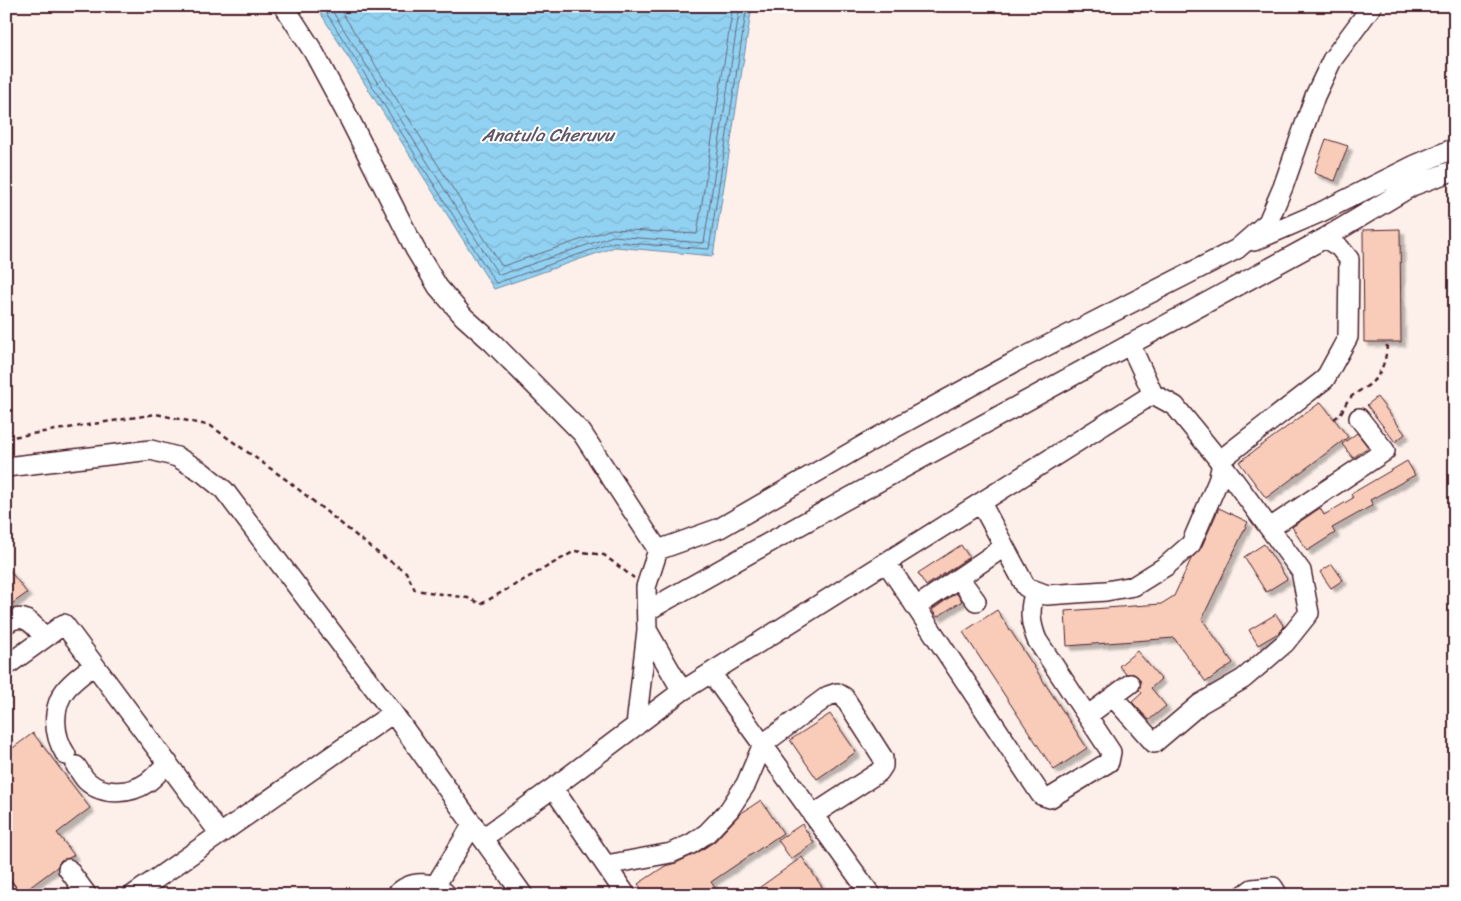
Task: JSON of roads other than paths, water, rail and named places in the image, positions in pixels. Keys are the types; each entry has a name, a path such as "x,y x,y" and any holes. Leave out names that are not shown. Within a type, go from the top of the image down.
{"lane":[{"path":"284,6 317,59 350,120 415,250 438,287 464,317 493,343 582,433 658,550"},
{"path":"1238,249 1268,222 1286,179 1314,96 1332,60 1372,6"},
{"path":"658,550 720,528 869,442 1013,363 1238,249 1321,212 1415,164 1455,148"},
{"path":"647,621 844,500 1325,238 1412,186 1455,170"},
{"path":"981,503 1026,587 1035,591 1047,595 1106,591 1134,586 1166,566 1191,544 1218,481 1220,462 1331,386 1348,337 1349,259 1339,247 1325,238"},
{"path":"1113,697 1154,744 1200,704 1243,679 1285,643 1309,613 1300,571 1220,462 1175,406 1153,394 1130,344"},
{"path":"396,895 412,884 423,883 441,890 478,831 553,788 682,691 1153,394"},
{"path":"1270,528 1385,451 1359,418"},
{"path":"6,467 151,450 177,458 202,472 224,490 393,713 523,895"},
{"path":"916,607 1004,547"},
{"path":"636,726 647,621 646,587 658,550"},
{"path":"886,562 1041,795 1050,798 1110,762 1111,752 1037,640 1031,624 1030,612 1035,591"},
{"path":"958,578 976,601"},
{"path":"6,624 23,618 30,621 44,638"},
{"path":"647,621 682,691"},
{"path":"6,666 64,624 220,834"},
{"path":"94,665 65,690 57,708 55,727 60,745 71,760 88,782 104,792 134,789 148,782 168,763"},
{"path":"712,673 871,895"},
{"path":"1087,716 1130,684"},
{"path":"606,865 671,853 691,844 707,833 729,810 746,784 763,744 828,696 837,694 844,696 883,758 883,766 879,772 813,815"},
{"path":"133,895 159,888 220,834 393,713"},
{"path":"553,788 626,895"},
{"path":"68,869 87,895"},
{"path":"1244,895 1252,889 1273,887 1278,895"},
{"path":"6,891 9,895"}],"water":[{"name":"Anatula Cheruvu","path":"316,6 752,6 713,256 615,247 494,289"}]}
